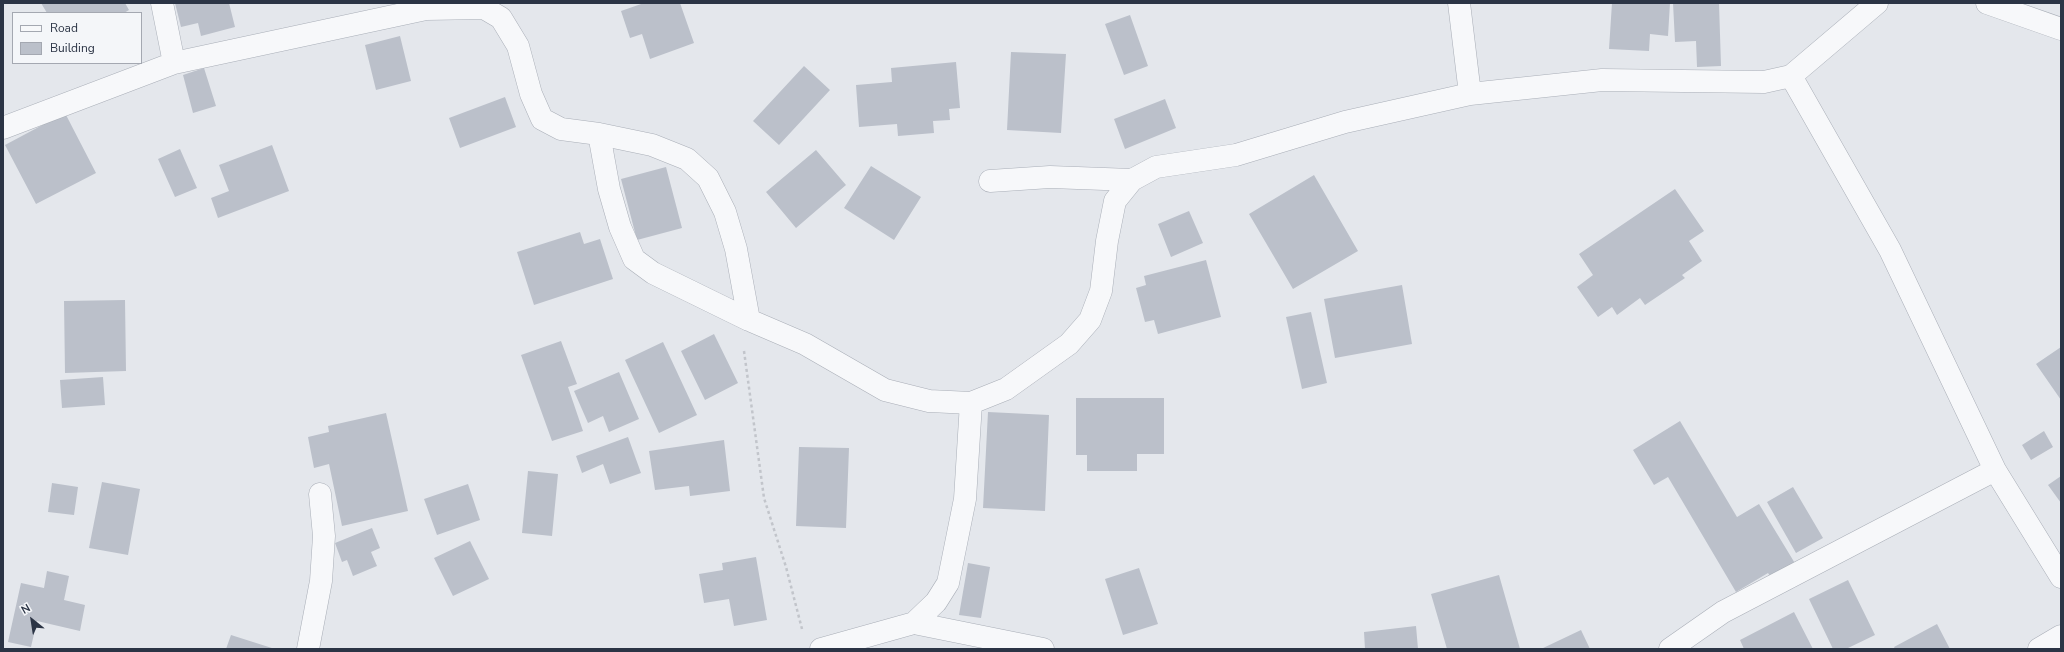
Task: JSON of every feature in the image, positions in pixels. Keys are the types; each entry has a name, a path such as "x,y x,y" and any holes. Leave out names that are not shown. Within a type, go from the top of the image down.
{"street":[{"path":"162,3 174,63"},
{"path":"1459,3 1470,94"},
{"path":"1987,3 2061,29"},
{"path":"599,134 609,189 620,227 634,259 653,273 744,317 805,344 885,390 929,401 971,403 1006,389 1069,344 1090,320 1101,291 1107,241 1115,201 1132,180 1156,167 1236,154 1345,122 1470,94 1602,80 1764,82 1791,76 1875,4"},
{"path":"3,128 174,63 425,6 484,8 501,18 518,46 531,94 542,119 561,129 599,134 652,145 687,159 708,178 725,212 734,241 744,317"},
{"path":"1791,76 1890,250 1995,470 2061,577"},
{"path":"990,182 1050,177 1132,180"},
{"path":"914,624 936,602 948,583 965,499 971,403"},
{"path":"1670,649 1723,612 1995,470"},
{"path":"308,649 320,581 324,536 320,494"},
{"path":"821,649 914,624 1043,649"},
{"path":"2039,649 2061,636"}],"path":[{"path":"744,317 764,498 786,567 803,634"}],"building":[{"path":"41,3 125,3 129,10 126,12 46,12"},
{"path":"175,3 229,3 235,27 201,36 198,23 181,27"},
{"path":"644,3 680,3 694,43 650,59 642,34 630,38 621,11"},
{"path":"1612,3 1670,3 1668,36 1650,34 1649,51 1609,49"},
{"path":"1673,3 1719,3 1721,66 1697,67 1696,41 1675,42"},
{"path":"1130,15 1148,66 1124,75 1105,24"},
{"path":"400,36 411,81 376,90 365,45"},
{"path":"1011,52 1066,54 1061,133 1007,130"},
{"path":"956,62 960,108 949,109 950,120 933,121 934,133 898,136 897,124 859,127 856,85 892,82 891,68"},
{"path":"804,66 830,90 779,145 753,121"},
{"path":"204,68 216,106 193,113 183,75"},
{"path":"505,97 516,127 460,148 449,118"},
{"path":"1165,99 1176,128 1125,149 1114,119"},
{"path":"65,113 96,173 36,204 5,145"},
{"path":"272,145 289,191 218,218 211,198 229,191 219,165"},
{"path":"180,149 197,188 175,197 158,159"},
{"path":"816,150 846,185 796,228 766,192"},
{"path":"871,166 921,197 894,240 844,208"},
{"path":"666,167 682,228 637,240 621,179"},
{"path":"1314,175 1358,251 1293,289 1249,214"},
{"path":"1675,189 1704,231 1689,241 1702,261 1682,275 1685,278 1645,305 1640,298 1617,315 1612,307 1598,317 1577,287 1593,275 1579,254"},
{"path":"1189,211 1203,243 1171,257 1158,224"},
{"path":"580,232 584,244 600,239 613,279 534,305 517,252"},
{"path":"1206,260 1221,317 1158,334 1154,320 1145,322 1136,288 1146,285 1144,276"},
{"path":"1402,285 1412,344 1335,358 1324,299"},
{"path":"125,300 126,371 65,373 64,301"},
{"path":"1311,312 1327,383 1302,389 1286,317"},
{"path":"714,334 738,383 705,400 681,351"},
{"path":"561,341 577,384 568,387 583,431 552,441 521,355"},
{"path":"663,342 697,415 659,433 625,360"},
{"path":"2061,347 2061,400 2036,364"},
{"path":"619,372 639,419 609,432 603,416 588,423 574,391"},
{"path":"103,377 105,405 62,408 60,380"},
{"path":"1076,398 1164,398 1164,454 1137,454 1137,471 1087,471 1087,455 1076,455"},
{"path":"988,412 1049,415 1045,511 983,508"},
{"path":"386,413 408,511 342,526 329,464 314,468 308,437 329,432 328,426"},
{"path":"1680,421 1737,517 1759,504 1796,565 1772,579 1768,573 1736,592 1668,477 1654,485 1633,450"},
{"path":"2044,431 2053,447 2031,460 2022,445"},
{"path":"628,437 641,473 610,484 603,464 582,473 576,456"},
{"path":"724,440 730,491 690,496 689,486 655,490 649,451"},
{"path":"799,447 849,448 846,528 796,526"},
{"path":"528,471 558,474 552,536 522,533"},
{"path":"2061,476 2061,503 2048,485"},
{"path":"102,482 140,489 128,555 89,548"},
{"path":"52,483 78,487 74,515 48,512"},
{"path":"468,484 480,520 437,535 424,499"},
{"path":"1793,487 1823,538 1796,553 1767,502"},
{"path":"372,528 380,548 371,552 377,566 353,576 347,560 342,562 335,543"},
{"path":"470,541 489,579 453,596 434,558"},
{"path":"756,557 767,620 734,626 729,599 704,603 699,574 723,570 722,563"},
{"path":"968,563 990,567 981,618 959,615"},
{"path":"1139,568 1158,624 1123,635 1105,579"},
{"path":"47,571 69,576 64,600 85,605 80,631 37,621 31,647 8,642 21,583 44,588"},
{"path":"1499,575 1520,649 1447,649 1431,594"},
{"path":"1848,580 1875,635 1846,649 1833,649 1809,599"},
{"path":"1794,612 1813,649 1744,649 1740,640"},
{"path":"1937,624 1950,649 1895,649 1894,647"},
{"path":"1416,626 1418,649 1365,649 1364,632"},
{"path":"1581,630 1590,649 1541,649"},
{"path":"231,635 275,649 226,649"}]}
